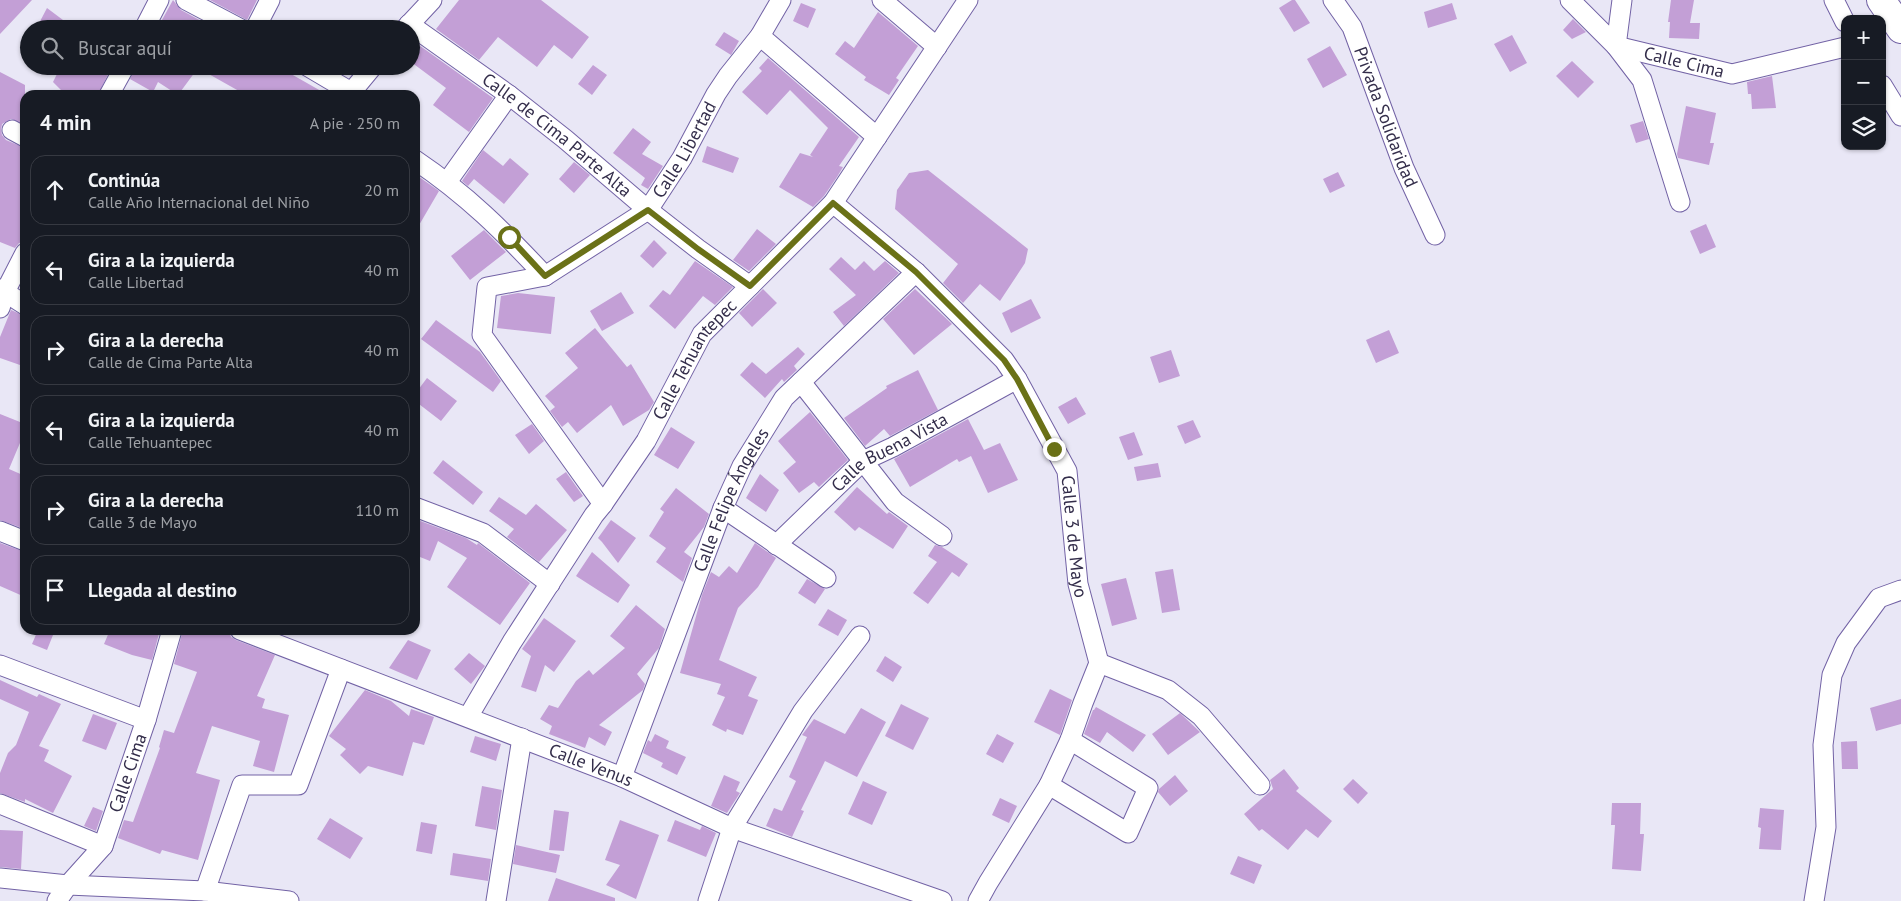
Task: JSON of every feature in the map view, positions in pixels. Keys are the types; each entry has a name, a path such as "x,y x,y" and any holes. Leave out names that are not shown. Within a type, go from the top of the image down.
{"street":[{"path":"149,20 159,0"},
{"path":"186,0 223,20"},
{"path":"260,20 270,0"},
{"path":"413,20 432,0"},
{"name":"Calle Libertad","path":"603,504 482,335 487,287 545,276 648,210 682,158 716,94 760,36 781,0"},
{"path":"882,0 937,46"},
{"name":"Calle Tehuantepec","path":"468,717 512,642 594,515 646,441 702,334 833,203 968,0"},
{"name":"Privada Solidaridad","path":"1333,0 1352,27 1404,168 1435,236"},
{"path":"1570,0 1616,46 1642,80 1680,202"},
{"path":"1616,46 1622,0"},
{"path":"1834,0 1842,15"},
{"path":"1881,0 1901,28"},
{"name":"Calle de Cima Parte Alta","path":"420,35 509,95 566,139 648,210 750,286"},
{"path":"760,36 877,137"},
{"name":"Calle Cima","path":"1616,46 1732,74 1841,47"},
{"path":"112,90 120,75"},
{"path":"321,75 345,90"},
{"path":"353,90 365,75"},
{"path":"1886,92 1901,116"},
{"path":"447,182 509,95"},
{"path":"420,163 447,182 486,214 545,276"},
{"name":"Calle 3 de Mayo","path":"833,203 916,272 1004,360 1017,379 1067,471 1078,584 1099,662"},
{"path":"20,262 2,297 20,303"},
{"name":"Calle Felipe Ángeles","path":"622,777 723,508 742,466 784,398 916,272"},
{"name":"Calle Buena Vista","path":"776,545 863,461 893,447 1017,379"},
{"path":"801,382 895,502 942,536"},
{"path":"723,508 826,578"},
{"path":"420,509 483,533 550,584"},
{"path":"0,530 20,539"},
{"path":"1814,901 1826,828 1823,745 1832,674 1846,643 1879,598 1901,590"},
{"name":"Calle Cima","path":"57,901 68,885 103,846 146,720 171,635"},
{"name":"Calle Venus","path":"253,635 622,777 732,828 942,901"},
{"path":"708,901 732,828 803,711 860,636"},
{"path":"978,901 1049,785 1070,740 1099,662 1168,690 1201,716 1260,785"},
{"path":"0,665 146,720"},
{"path":"205,891 242,785 298,785 341,669"},
{"path":"496,901 522,738"},
{"path":"1049,785 1128,833 1148,788 1070,740"},
{"path":"0,804 103,846"},
{"path":"0,878 68,885 205,891 289,901"},
{"path":"105,887 120,901"}],"building":[{"path":"0,0 32,0 0,34"},
{"path":"173,0 181,10 199,20 162,20"},
{"path":"210,0 257,0 247,20"},
{"path":"459,0 541,0 589,37 572,59 554,45 537,67 498,37 479,60 436,29"},
{"path":"1295,0 1310,23 1294,32 1279,8"},
{"path":"1671,0 1694,0 1690,23 1700,23 1699,39 1669,38 1670,22 1668,22"},
{"path":"801,3 816,9 808,28 793,21"},
{"path":"1452,3 1457,19 1428,28 1424,12"},
{"path":"47,8 63,20 41,20"},
{"path":"878,12 918,46 896,78 899,80 889,95 864,80 866,77 835,54 845,41 854,48"},
{"path":"1573,19 1586,32 1572,39 1563,30"},
{"path":"724,32 739,41 731,55 715,45"},
{"path":"1512,35 1527,63 1510,72 1494,44"},
{"path":"420,46 493,98 469,132 433,105 446,88 420,69"},
{"path":"1330,46 1347,75 1323,88 1307,59"},
{"path":"768,58 859,137 839,166 843,167 837,177 824,196 813,207 779,187 800,153 813,157 810,155 828,128 790,90 767,115 742,92 762,71 759,68"},
{"path":"1572,61 1594,82 1578,98 1556,76"},
{"path":"593,65 607,75 592,95 578,84"},
{"path":"0,72 25,85 25,90 20,90 20,122 11,119 2,124 1,130 6,140 20,146 20,243 15,248 0,242"},
{"path":"56,75 108,75 100,90 61,90 53,82"},
{"path":"132,75 193,75 182,90 170,90 158,82 154,90 149,90 130,79"},
{"path":"210,75 293,75 319,90 237,90"},
{"path":"1772,76 1776,108 1752,109 1751,94 1748,94 1747,82"},
{"path":"1686,106 1716,113 1710,143 1714,143 1709,165 1678,158 1677,154"},
{"path":"1643,121 1649,139 1636,143 1630,125"},
{"path":"633,128 651,142 642,154 663,166 648,189 641,185 645,178 613,153"},
{"path":"707,146 739,158 733,173 702,162"},
{"path":"483,150 503,166 510,158 529,174 504,204 474,179 468,186 462,181"},
{"path":"574,162 590,175 574,193 559,179"},
{"path":"928,170 1028,249 1025,263 1000,301 980,284 963,303 943,283 958,264 895,209 897,190 909,173"},
{"path":"1338,172 1345,186 1330,193 1323,179"},
{"path":"420,178 439,191 420,223"},
{"path":"1706,224 1716,247 1700,254 1690,231"},
{"path":"757,229 776,244 749,271 733,260"},
{"path":"484,230 506,252 470,280 451,256"},
{"path":"654,240 667,253 653,268 640,256"},
{"path":"841,257 855,270 864,261 874,271 885,261 899,273 844,326 833,312 856,295 829,269"},
{"path":"695,261 733,287 715,305 703,296 675,329 649,306 663,290 670,295"},
{"path":"763,289 777,303 752,327 739,313"},
{"path":"915,289 952,324 914,355 883,319"},
{"path":"621,292 634,313 602,331 590,311"},
{"path":"518,293 555,297 551,334 497,328 501,296"},
{"path":"1031,299 1041,318 1011,333 1002,313"},
{"path":"11,310 20,314 20,365 0,358 0,337"},
{"path":"436,320 480,352 501,381 493,392 421,339"},
{"path":"595,328 627,367 631,364 654,402 649,410 623,426 611,405 577,433 568,422 562,427 550,411 555,407 545,396 578,368 565,353"},
{"path":"1389,330 1399,353 1376,363 1366,340"},
{"path":"798,347 805,354 794,366 797,370 784,382 782,379 765,398 740,375 752,362 766,374"},
{"path":"1171,350 1180,376 1159,383 1150,357"},
{"path":"918,370 938,410 890,436 884,429 865,446 844,418 887,388 886,386"},
{"path":"427,378 457,401 441,421 420,405 420,387"},
{"path":"1076,397 1086,414 1068,424 1058,407"},
{"path":"810,412 848,460 819,487 814,482 799,493 783,473 796,462 778,441"},
{"path":"0,414 20,422 20,443 9,469 20,474 20,527 0,520"},
{"path":"968,419 984,450 1000,443 1018,480 988,493 971,456 959,462 957,459 910,487 894,459"},
{"path":"1193,420 1201,437 1185,444 1177,426"},
{"path":"532,424 544,441 529,454 515,435"},
{"path":"671,427 695,442 678,469 654,455"},
{"path":"1134,432 1143,455 1128,460 1119,437"},
{"path":"443,460 483,492 473,505 433,473"},
{"path":"1158,463 1161,477 1137,481 1134,467"},
{"path":"566,472 583,496 574,502 556,479"},
{"path":"760,474 779,490 766,512 746,498"},
{"path":"857,487 887,514 889,512 908,526 893,549 859,527 855,531 834,512"},
{"path":"676,488 709,514 704,527 684,552 692,558 683,582 656,562 666,548 649,536 664,512 660,509"},
{"path":"499,497 526,515 536,504 567,530 539,562 507,537 514,529 489,511"},
{"path":"611,520 636,538 618,563 598,538"},
{"path":"420,521 466,538 477,545 478,543 530,583 500,625 447,587 467,558 438,541 430,561 420,557"},
{"path":"0,543 20,550 20,595 0,586"},
{"path":"755,543 776,558 758,587 738,608 719,660 757,677 748,696 758,700 743,735 727,729 726,732 712,725 725,697 717,694 721,684 680,673 702,595 711,572 719,577 729,566 737,573"},
{"path":"935,545 942,547 968,564 959,577 952,572 928,604 913,593 937,562 928,556"},
{"path":"592,552 630,585 618,603 576,576"},
{"path":"1173,569 1180,610 1162,613 1155,572"},
{"path":"1126,578 1137,619 1112,626 1101,584"},
{"path":"807,579 825,589 815,604 798,593"},
{"path":"636,605 665,629 659,648 637,674 645,684 643,690 599,725 612,732 605,746 589,737 585,748 549,734 552,726 540,719 549,705 558,708 576,681 589,670 593,675 625,648 610,636"},
{"path":"828,609 847,620 838,636 818,625"},
{"path":"544,618 576,641 554,672 545,665 536,692 521,687 531,656 522,649"},
{"path":"36,635 53,635 47,650 32,644"},
{"path":"108,635 159,635 152,660 132,655 104,644"},
{"path":"182,635 230,635 236,640 275,655 257,696 265,699 262,708 289,715 274,772 253,766 260,741 212,726 196,773 220,780 198,860 162,850 160,854 118,838 124,820 133,822 160,748 164,730 174,733 197,672 174,664"},
{"path":"408,640 431,650 417,680 389,668"},
{"path":"469,653 485,666 471,684 454,669"},
{"path":"885,656 902,667 893,682 876,671"},
{"path":"0,680 37,697 39,694 61,704 39,746 49,750 44,761 72,776 53,813 25,799 25,802 0,793 0,773 8,753 16,745 29,712 0,699"},
{"path":"1050,689 1072,700 1060,735 1034,722"},
{"path":"365,690 391,701 409,716 411,709 434,717 424,745 413,742 403,776 368,766 360,774 340,755 346,749 329,736"},
{"path":"1901,699 1901,724 1876,731 1870,708"},
{"path":"901,704 929,718 913,750 885,736"},
{"path":"1096,707 1146,735 1133,752 1107,732 1100,743 1084,734 1093,710"},
{"path":"861,708 886,722 857,777 825,761 801,810 804,811 792,837 766,826 774,808 782,811 796,781 789,777 807,737 802,735 814,719 845,734"},
{"path":"1180,713 1200,732 1168,755 1152,734"},
{"path":"93,714 117,723 106,750 82,741"},
{"path":"655,734 669,741 666,748 686,757 677,775 661,767 663,763 643,753 648,740 651,742"},
{"path":"997,734 1014,743 1003,763 986,754"},
{"path":"475,736 501,744 496,761 470,752"},
{"path":"1857,741 1858,769 1842,769 1841,742"},
{"path":"1284,769 1299,788 1296,791 1332,821 1318,838 1306,829 1288,850 1262,829 1259,831 1244,814 1273,789 1270,780"},
{"path":"724,775 740,782 736,791 740,793 727,813 711,806"},
{"path":"1175,775 1188,791 1170,806 1158,792"},
{"path":"1353,779 1368,793 1358,804 1343,789"},
{"path":"863,781 887,792 872,825 848,814"},
{"path":"482,786 502,790 496,830 475,826"},
{"path":"1000,798 1017,806 1009,823 992,815"},
{"path":"1612,803 1641,803 1640,834 1644,834 1641,871 1612,869 1615,825 1611,825"},
{"path":"93,807 103,811 96,831 84,826"},
{"path":"1760,808 1784,810 1781,850 1759,849 1761,828 1758,827"},
{"path":"554,810 569,812 564,851 549,850"},
{"path":"330,818 363,838 350,859 317,839"},
{"path":"620,820 659,835 636,899 606,885 620,865 605,860"},
{"path":"675,820 700,830 702,826 716,833 706,857 667,841"},
{"path":"421,822 437,825 432,854 416,851"},
{"path":"0,830 23,831 21,869 0,867"},
{"path":"516,845 560,855 556,873 513,864"},
{"path":"453,853 491,859 488,881 450,875"},
{"path":"1238,856 1262,865 1254,884 1230,874"},
{"path":"556,878 615,898 615,901 548,901"}],"route":[{"path":"509,237 545,276 648,210 750,286 833,203 916,272 1004,360 1017,379 1054,449"}]}
